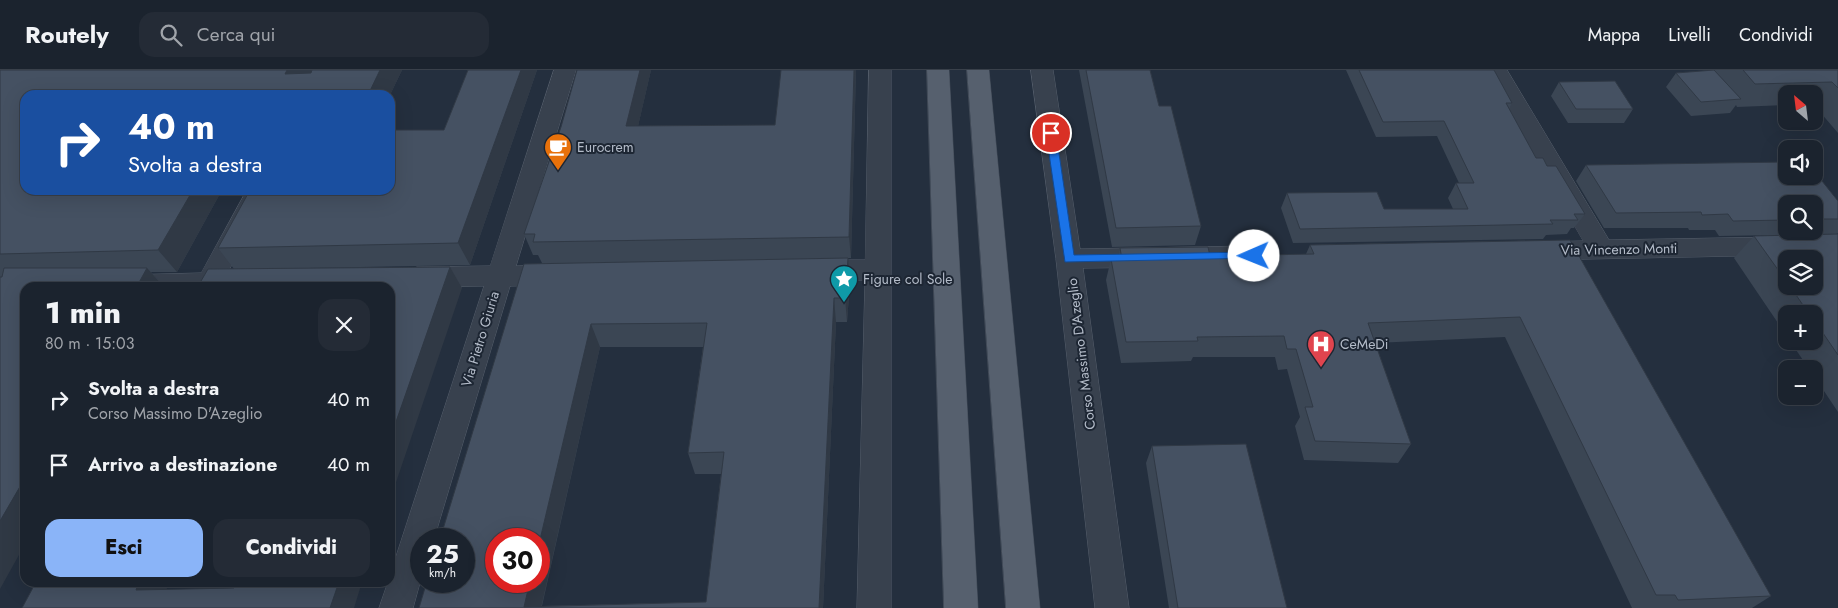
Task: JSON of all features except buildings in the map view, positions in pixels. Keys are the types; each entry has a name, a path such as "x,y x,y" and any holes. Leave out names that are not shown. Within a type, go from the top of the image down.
{"main road":[{"path":"938,70 961,608"},
{"path":"978,70 1023,608"}],"street":[{"name":"Via Pietro Giuria","path":"396,608 565,70"},
{"path":"874,608 880,70"},
{"name":"Corso Massimo D'Azeglio","path":"1042,70 1069,259 1112,608"},
{"path":"1496,70 1601,249"},
{"path":"209,282 256,195"},
{"name":"Via Vincenzo Monti","path":"1514,251 1838,245"},
{"path":"1069,259 1274,255"},
{"path":"788,271 878,270"},
{"path":"395,278 579,274"},
{"path":"246,282 259,281"}],"place":[{"name":"Eurocrem","path":"558,171"},
{"name":"Figure col Sole","path":"844,303"},
{"name":"CeMeDi","path":"1321,368"}],"route":[{"path":"1051,133 1069,259 1254,256"}]}
